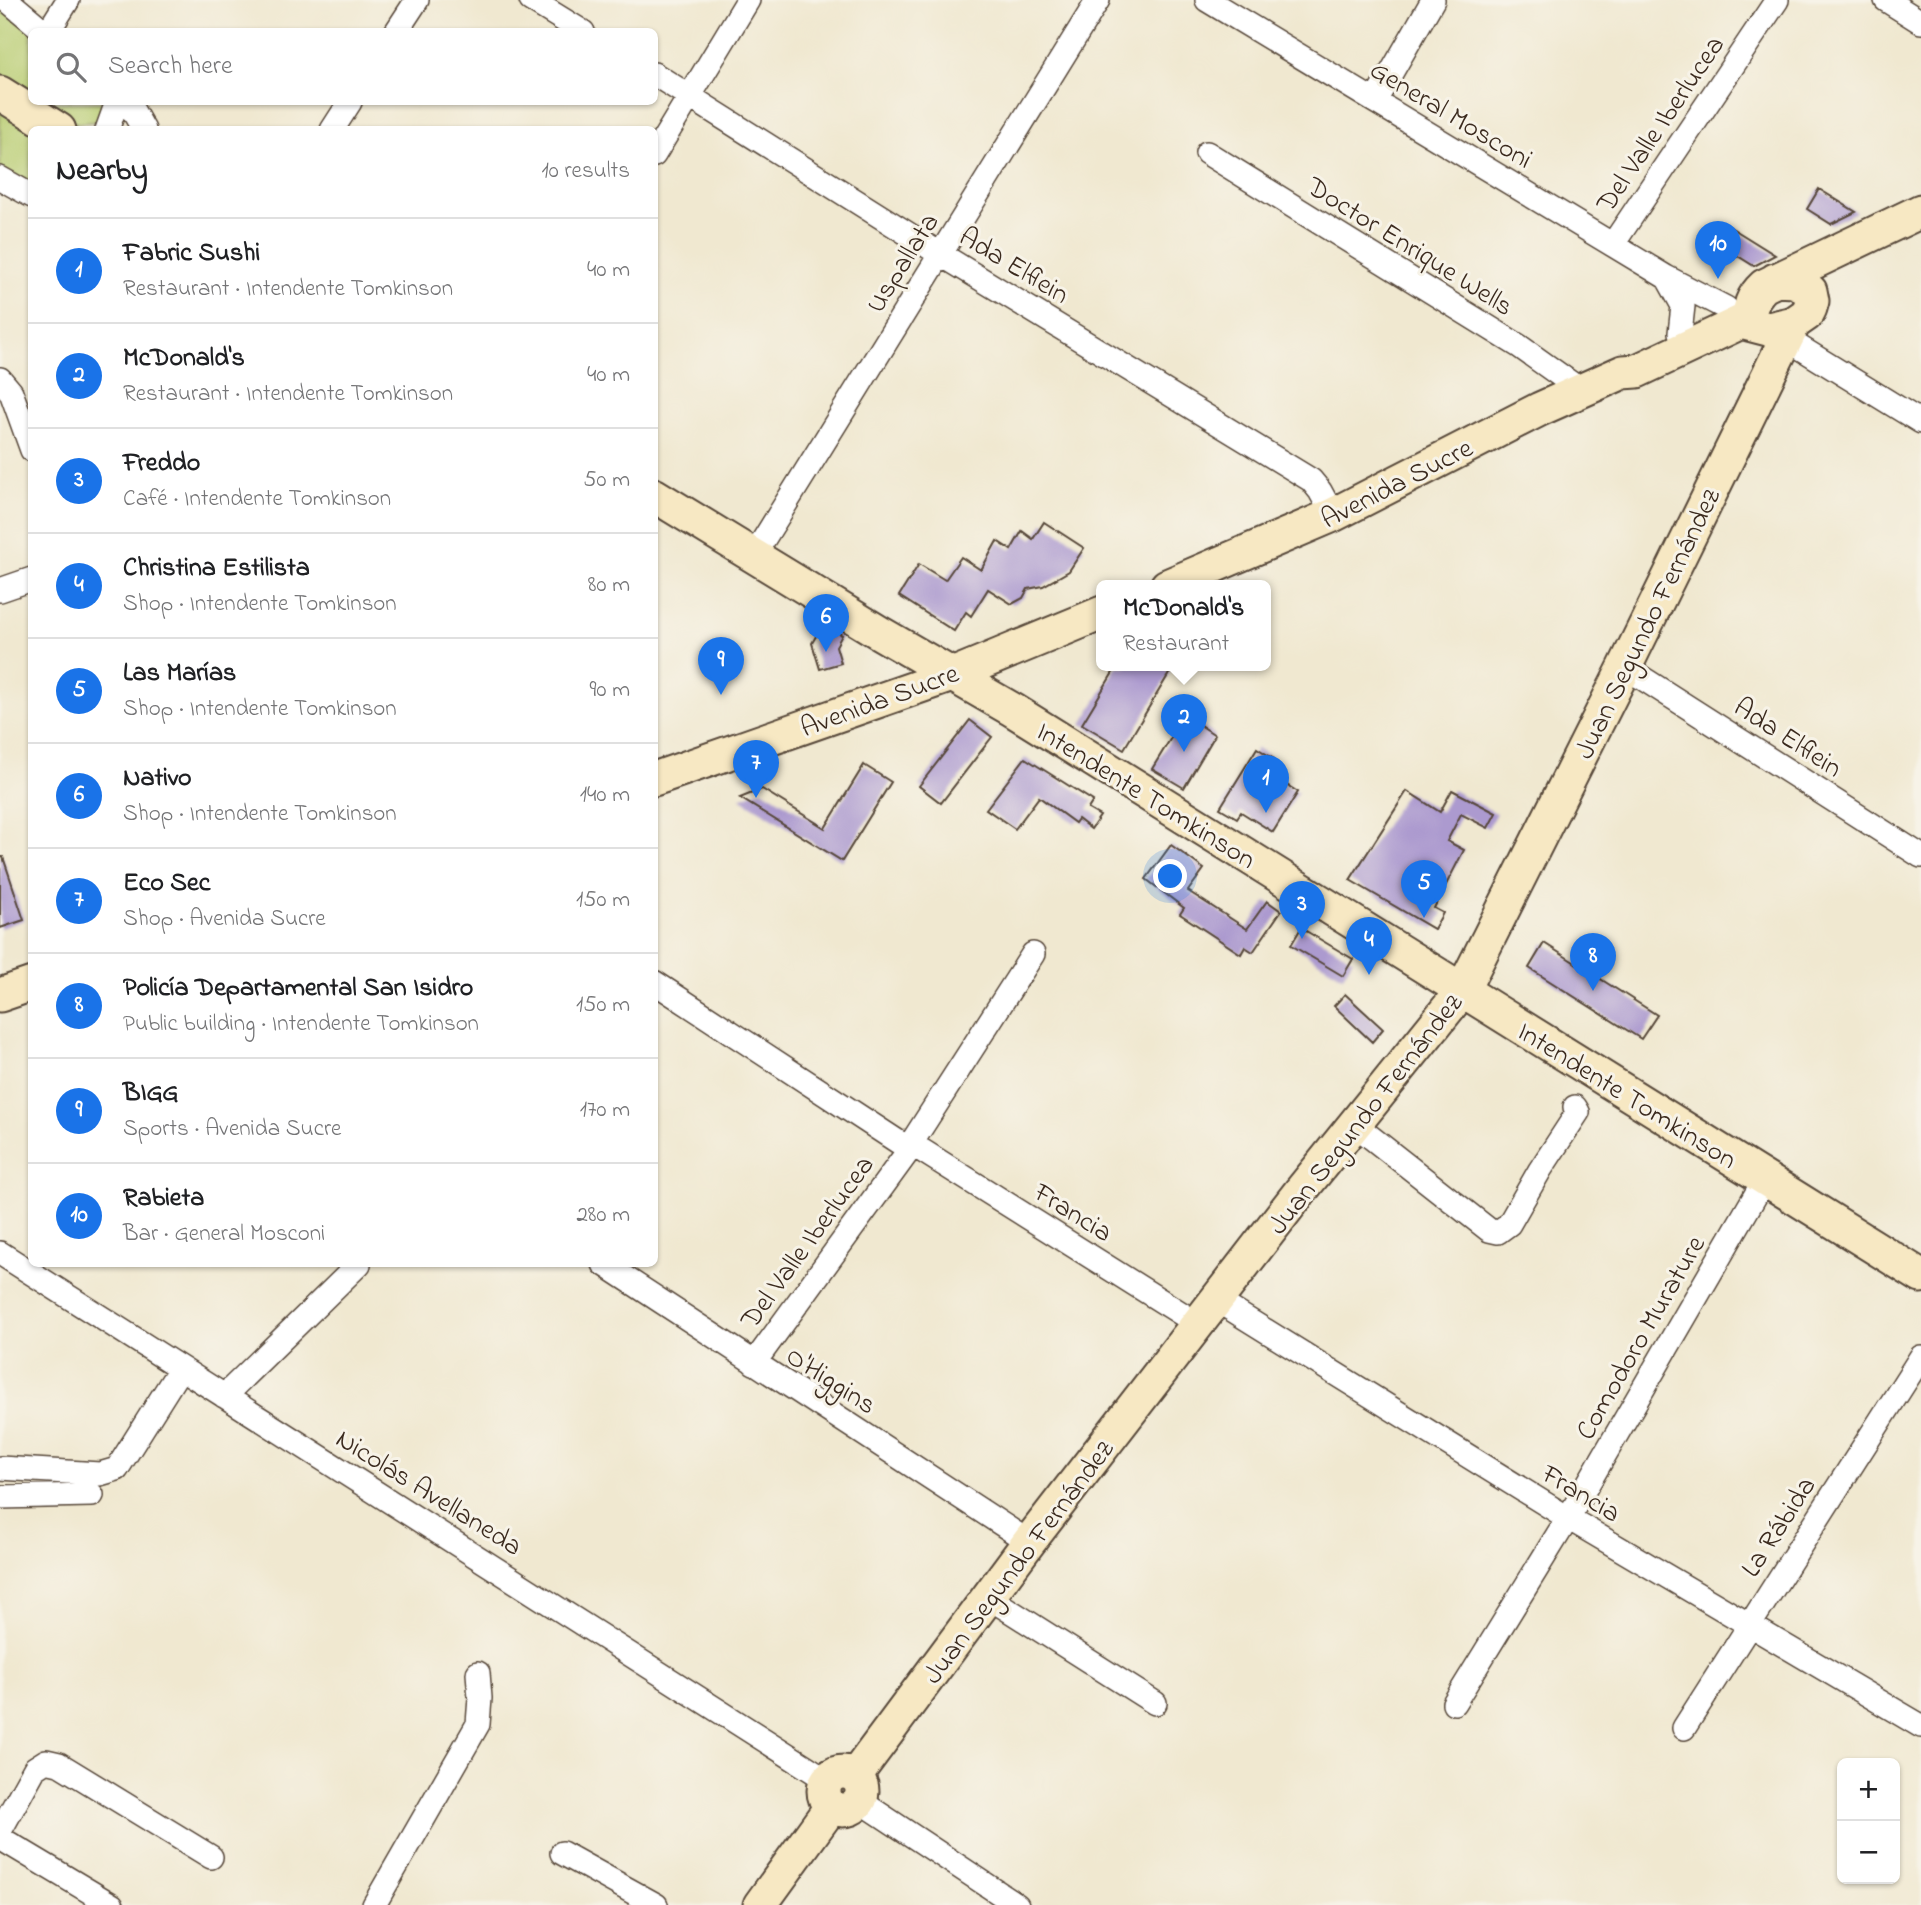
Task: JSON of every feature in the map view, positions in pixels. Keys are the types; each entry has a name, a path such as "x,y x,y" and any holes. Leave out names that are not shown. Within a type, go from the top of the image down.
{"main road":[{"path":"0,93 53,126"},
{"name":"Avenida Sucre","path":"1770,283 1921,211"},
{"name":"Avenida Sucre","path":"1623,372 1631,360 1681,333 1771,321 1838,265 1862,240"},
{"path":"1788,280 1802,284 1810,291 1771,321 1749,316 1752,304 1770,283 1788,280"},
{"name":"Avenida Sucre","path":"1181,580 1333,515 1540,409 1623,372 1637,371 1741,322 1771,321"},
{"name":"Juan Segundo Fernández","path":"761,1905 1029,1542 1354,1124 1462,991 1764,382 1771,321"},
{"name":"Intendente Tomkinson","path":"658,497 1013,709 1921,1276"},
{"name":"Avenida Sucre","path":"658,778 952,674 1096,615"},
{"path":"0,995 28,986"}],"street":[{"path":"7,0 42,28"},
{"path":"50,28 68,0"},
{"path":"398,28 416,0"},
{"path":"531,0 576,28"},
{"path":"658,149 748,0"},
{"name":"Uspallata","path":"754,555 1098,0"},
{"name":"General Mosconi","path":"1207,0 1666,277 1771,321 1921,422"},
{"path":"1374,101 1433,0"},
{"name":"Del Valle Iberlucea","path":"1613,244 1777,0"},
{"path":"1886,0 1921,22"},
{"name":"Ada Elflein","path":"658,77 940,254 1311,480 1333,515"},
{"path":"108,126 116,105"},
{"path":"130,105 142,126"},
{"path":"335,126 348,105"},
{"name":"Doctor Enrique Wells","path":"1207,153 1519,346 1582,391"},
{"path":"0,178 28,194"},
{"name":"General Mosconi","path":"1666,277 1683,306 1681,333"},
{"path":"0,379 11,392 28,439"},
{"path":"0,590 28,580"},
{"name":"Ada Elflein","path":"1625,667 1921,856"},
{"name":"Del Valle Iberlucea","path":"754,1363 910,1146 1033,954"},
{"name":"Francia","path":"661,995 910,1146 1208,1312 1568,1518 1921,1726"},
{"path":"1354,1124 1489,1230 1498,1232 1509,1224 1578,1112 1575,1107"},
{"name":"Comodoro Murature","path":"1454,1703 1568,1518 1765,1179"},
{"name":"Nicolás Avellaneda","path":"0,1253 844,1791 1017,1905"},
{"path":"224,1396 356,1267"},
{"name":"O'Higgins","path":"609,1267 1029,1542"},
{"name":"La Rábida","path":"1684,1728 1921,1357"},
{"path":"0,1468 100,1474 117,1469 180,1369"},
{"path":"0,1497 92,1495"},
{"path":"988,1597 1155,1703"},
{"path":"374,1905 478,1724 478,1673"},
{"path":"0,1831 35,1768 46,1761 59,1764 211,1857"},
{"path":"0,1839 112,1905"},
{"path":"562,1853 656,1905"}],"green space":[{"path":"0,0 34,28 28,28 28,100 0,83"},
{"path":"0,105 28,127 28,190 0,173"},
{"path":"36,105 111,105 101,121 72,124"}],"building":[{"path":"1819,189 1856,212 1831,224 1807,209"},
{"path":"1727,225 1775,255 1754,266 1717,243"},
{"path":"1044,522 1084,548 1069,571 1043,586 1028,589 1023,598 1012,604 988,589 971,616 966,612 954,631 899,596 919,564 945,580 961,557 981,570 997,541 1011,550 1022,531 1033,539"},
{"path":"823,624 842,635 836,646 841,663 820,669 812,643"},
{"path":"1114,671 1170,672 1124,749 1082,724"},
{"path":"1185,715 1215,735 1184,788 1152,769"},
{"path":"970,720 992,737 941,803 919,786"},
{"path":"1257,748 1274,759 1266,772 1298,792 1273,832 1241,812 1237,818 1220,808"},
{"path":"1025,758 1093,801 1088,809 1100,816 1091,829 1078,819 1075,823 1039,797 1015,829 986,809"},
{"path":"864,765 891,782 842,861 740,798 762,789 825,828"},
{"path":"1452,790 1496,813 1488,828 1461,814 1447,841 1464,850 1434,908 1443,913 1434,929 1350,880 1407,791 1440,812"},
{"path":"1171,845 1204,869 1188,891 1247,929 1267,901 1281,911 1253,952 1245,947 1241,954 1180,914 1184,908 1146,879"},
{"path":"0,857 3,857 24,920 0,928"},
{"path":"1301,928 1353,959 1343,976 1291,945"},
{"path":"1544,943 1657,1015 1641,1039 1529,968"},
{"path":"1345,994 1383,1029 1372,1042 1334,1006"}],"place":[{"name":"Rabieta","path":"1718,279"},
{"name":"Nativo","path":"826,652"},
{"name":"BIGG","path":"721,695"},
{"name":"McDonald's","path":"1184,752"},
{"name":"Eco Sec","path":"756,798"},
{"name":"Fabric Sushi","path":"1266,813"},
{"name":"Las Marías","path":"1424,918"},
{"name":"Freddo","path":"1302,939"},
{"name":"Christina Estilista","path":"1369,975"},
{"name":"Policía Departamental San Isidro","path":"1593,991"}]}
